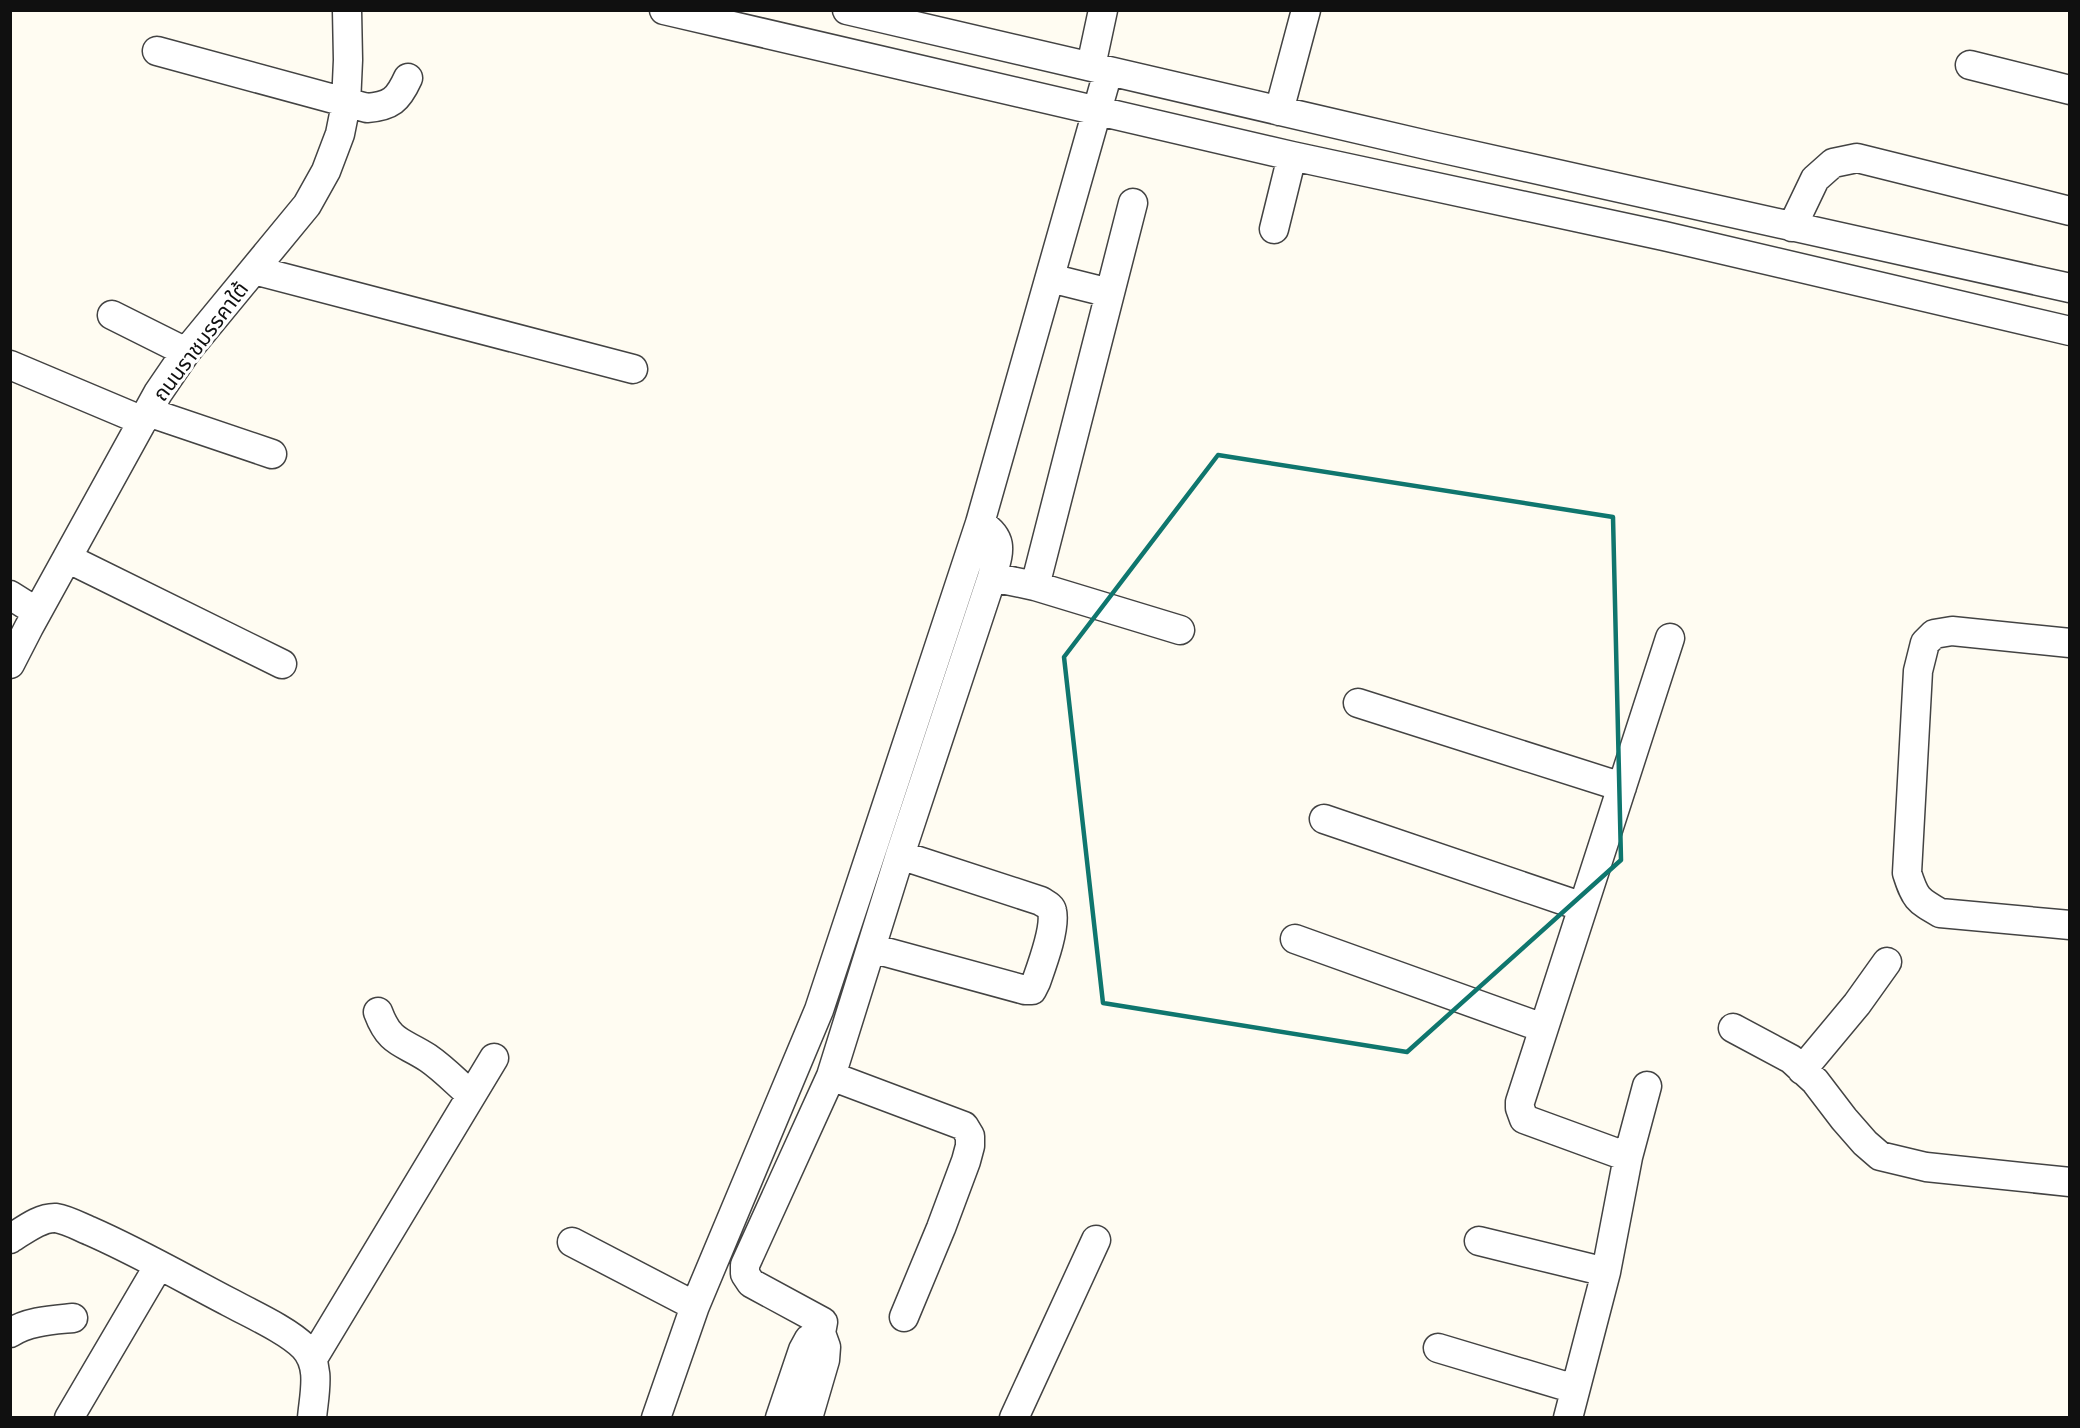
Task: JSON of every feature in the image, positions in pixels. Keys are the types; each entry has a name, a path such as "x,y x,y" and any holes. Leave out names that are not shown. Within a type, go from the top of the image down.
{"street":[{"name":"ถนนราชมรรคาใต้","path":"10,664 145,417 186,352 307,205 326,171 340,134 346,104 347,10"},
{"path":"664,10 1100,88 1279,111 2070,288"},
{"path":"656,1418 695,1306 819,1010 980,522 1050,278 1100,88 1103,10"},
{"path":"1279,111 1306,10"},
{"path":"864,12 1100,88 1292,156 1664,236 2070,331"},
{"path":"156,51 367,108 386,106 401,95 408,78"},
{"path":"1970,65 2070,90"},
{"path":"1274,229 1292,156"},
{"path":"1792,227 1815,179 1833,163 1857,158 2070,211"},
{"path":"1035,586 1133,203"},
{"path":"254,270 633,369"},
{"path":"1050,278 1110,293"},
{"path":"112,315 186,352"},
{"path":"10,365 145,417 272,454"},
{"path":"808,1418 825,1360 826,1347 821,1333 823,1322 751,1283 745,1274 745,1265 831,1076 900,855 992,577 998,554 997,541 992,531 980,522"},
{"path":"67,558 282,664"},
{"path":"992,577 1035,586 1180,630"},
{"path":"10,595 37,612"},
{"path":"2070,643 1952,631 1934,634 1925,643 1918,671 1914,714 1907,873 1913,893 1923,903 1940,913 2070,925"},
{"path":"1628,1156 1524,1119 1520,1102 1670,638"},
{"path":"1358,703 1622,787"},
{"path":"1324,819 1583,907"},
{"path":"871,948 1025,990 1032,990 1036,982 1051,931 1052,910 1050,907 1041,901 900,855"},
{"path":"1295,939 1544,1028"},
{"path":"1802,1070 1857,1004 1887,962"},
{"path":"378,1012 385,1029 393,1037 430,1059 471,1095"},
{"path":"1733,1028 1791,1059 1815,1081 1865,1143 1880,1156 1926,1167 2070,1182"},
{"path":"312,1360 494,1058"},
{"path":"831,1076 964,1126 969,1133 970,1146 966,1161 904,1317"},
{"path":"1568,1418 1606,1272 1628,1156 1647,1086"},
{"path":"10,1239 44,1220 55,1218 102,1236 279,1329 304,1347 312,1360 316,1373 312,1418"},
{"path":"1014,1418 1096,1240"},
{"path":"572,1242 695,1306"},
{"path":"1479,1242 1606,1272"},
{"path":"69,1418 159,1265"},
{"path":"10,1333 15,1329 43,1321 73,1318"},
{"path":"780,1418 809,1339 821,1333"},
{"path":"1438,1348 1575,1389"}],"highlighted area":[{"path":"1218,455 1613,517 1621,860 1407,1052 1103,1003 1064,657"}]}
